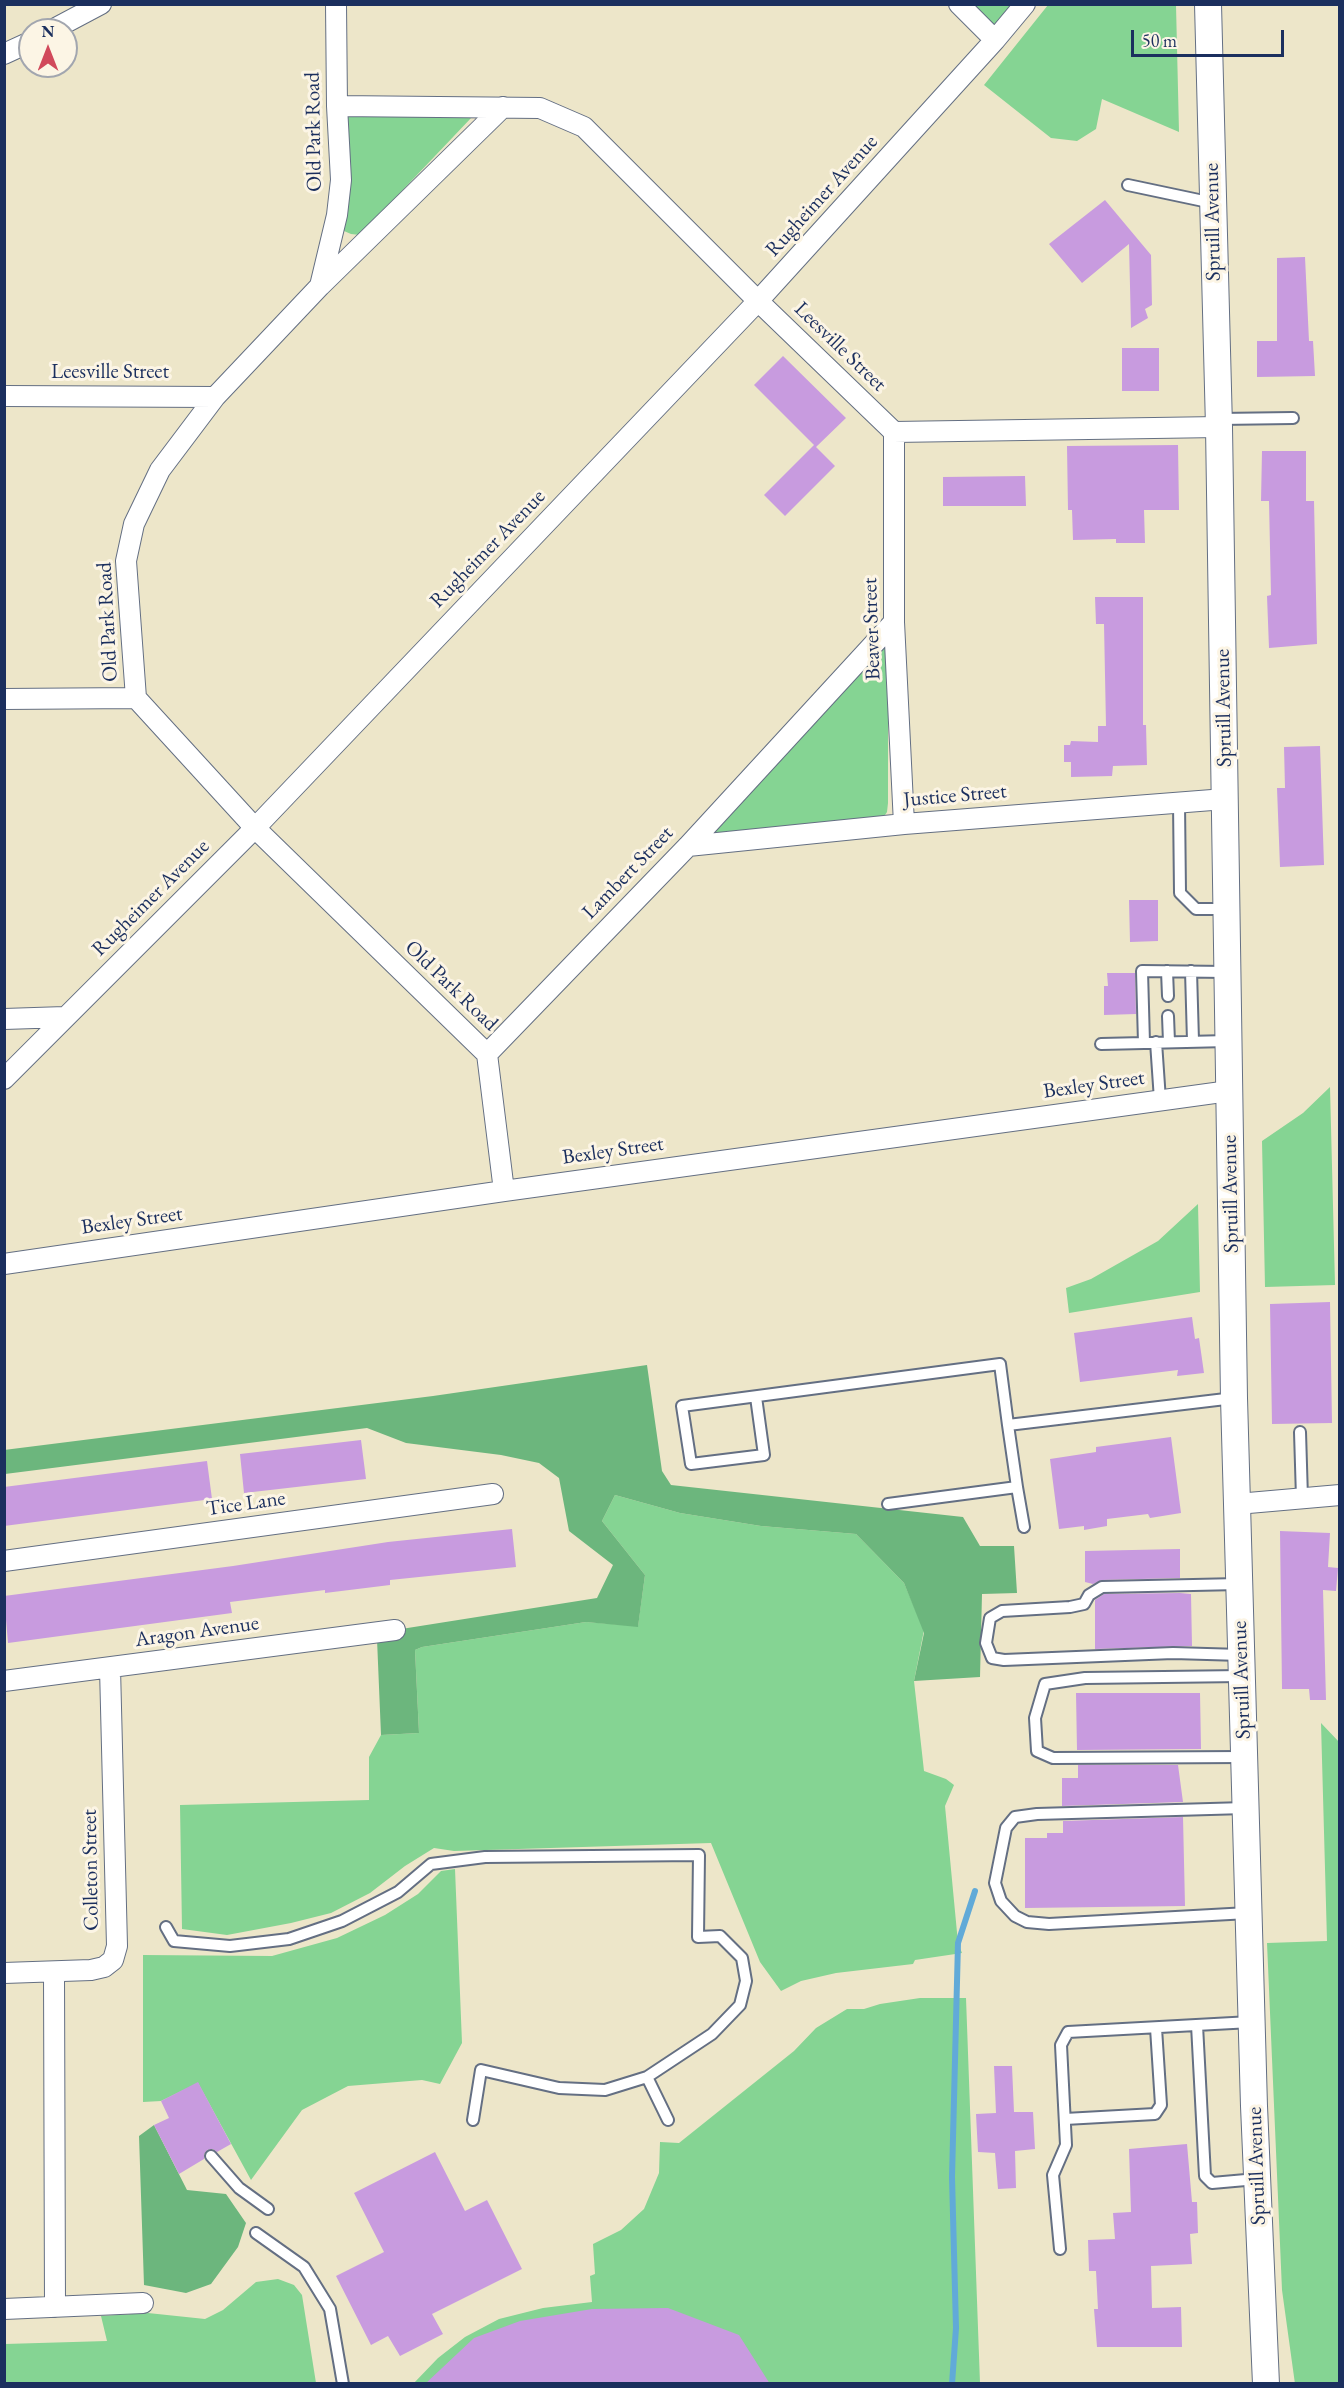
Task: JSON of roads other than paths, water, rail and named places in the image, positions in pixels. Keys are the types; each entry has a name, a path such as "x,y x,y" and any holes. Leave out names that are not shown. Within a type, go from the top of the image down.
{"street":[{"path":"74,18 100,4"},
{"name":"Old Park Road","path":"336,4 337,106 341,180 337,215 320,286 215,397 160,470 134,524 126,561 136,698 255,828 487,1054"},
{"path":"959,4 995,40"},
{"name":"Rugheimer Avenue","path":"4,1079 255,828 758,301 1025,4"},
{"name":"Spruill Avenue","path":"1208,4 1219,423 1234,1398 1251,2022 1266,2384"},
{"path":"4,54 18,48"},
{"name":"Leesville Street","path":"337,106 540,108 584,127 758,301 894,432"},
{"path":"320,286 503,107"},
{"name":"Leesville Street","path":"4,396 215,397"},
{"path":"894,432 1219,423"},
{"name":"Beaver Street","path":"894,432 894,622 904,824"},
{"name":"Lambert Street","path":"487,1054 688,846 894,622"},
{"path":"4,699 136,698"},
{"name":"Justice Street","path":"688,846 904,824 1225,799"},
{"path":"4,1019 65,1017"},
{"path":"487,1054 504,1191"},
{"name":"Bexley Street","path":"4,1264 504,1191 1229,1091"},
{"name":"Tice Lane","path":"4,1561 493,1494"},
{"path":"1237,1504 1340,1495"},
{"name":"Aragon Avenue","path":"4,1681 395,1630"},
{"name":"Colleton Street","path":"4,1973 91,1970 104,1967 113,1960 117,1946 110,1668"},
{"path":"54,1972 55,2307"},
{"path":"4,2309 143,2303"}],"lane":[{"path":"1128,185 1213,203"},
{"path":"1219,423 1293,418"},
{"path":"1179,803 1180,893 1196,909 1226,909"},
{"path":"1144,1043 1142,971 1227,972"},
{"path":"1167,971 1168,996"},
{"path":"1191,971 1193,1041"},
{"path":"1168,1016 1169,1042"},
{"path":"1101,1044 1228,1041"},
{"path":"1156,1042 1160,1100"},
{"path":"756,1397 764,1455 691,1464 682,1406 1000,1364 1024,1527"},
{"path":"1008,1425 1234,1398"},
{"path":"1300,1432 1302,1498"},
{"path":"888,1504 1017,1487"},
{"path":"1239,1584 1102,1587 1089,1595 1084,1604 1002,1611 990,1618 986,1643 992,1658 1004,1660 1173,1653 1242,1665"},
{"path":"1242,1665 1085,1678 1045,1684 1035,1718 1037,1751 1053,1758 1191,1759 1244,1756"},
{"path":"1246,1808 1037,1814 1015,1817 1006,1828 995,1883 1001,1901 1015,1916 1027,1922 1049,1924 1248,1913"},
{"path":"166,1927 174,1941 230,1946 289,1939 342,1922 398,1892 431,1864 485,1857 699,1855 698,1937 720,1936 742,1958 746,1981 740,2005 712,2034 647,2077 605,2090 559,2088 481,2070 473,2120"},
{"path":"1060,2249 1053,2175 1066,2145 1061,2045 1068,2032 1251,2022"},
{"path":"1197,2025 1205,2176 1212,2183 1257,2179"},
{"path":"1065,2119 1155,2114 1161,2105 1156,2028"},
{"path":"647,2077 668,2120"},
{"path":"211,2156 239,2188 268,2209"},
{"path":"256,2233 304,2267 330,2309 342,2384"}],"waterway":[{"path":"952,2384 956,2328 952,2177 958,1943 975,1891"}]}
